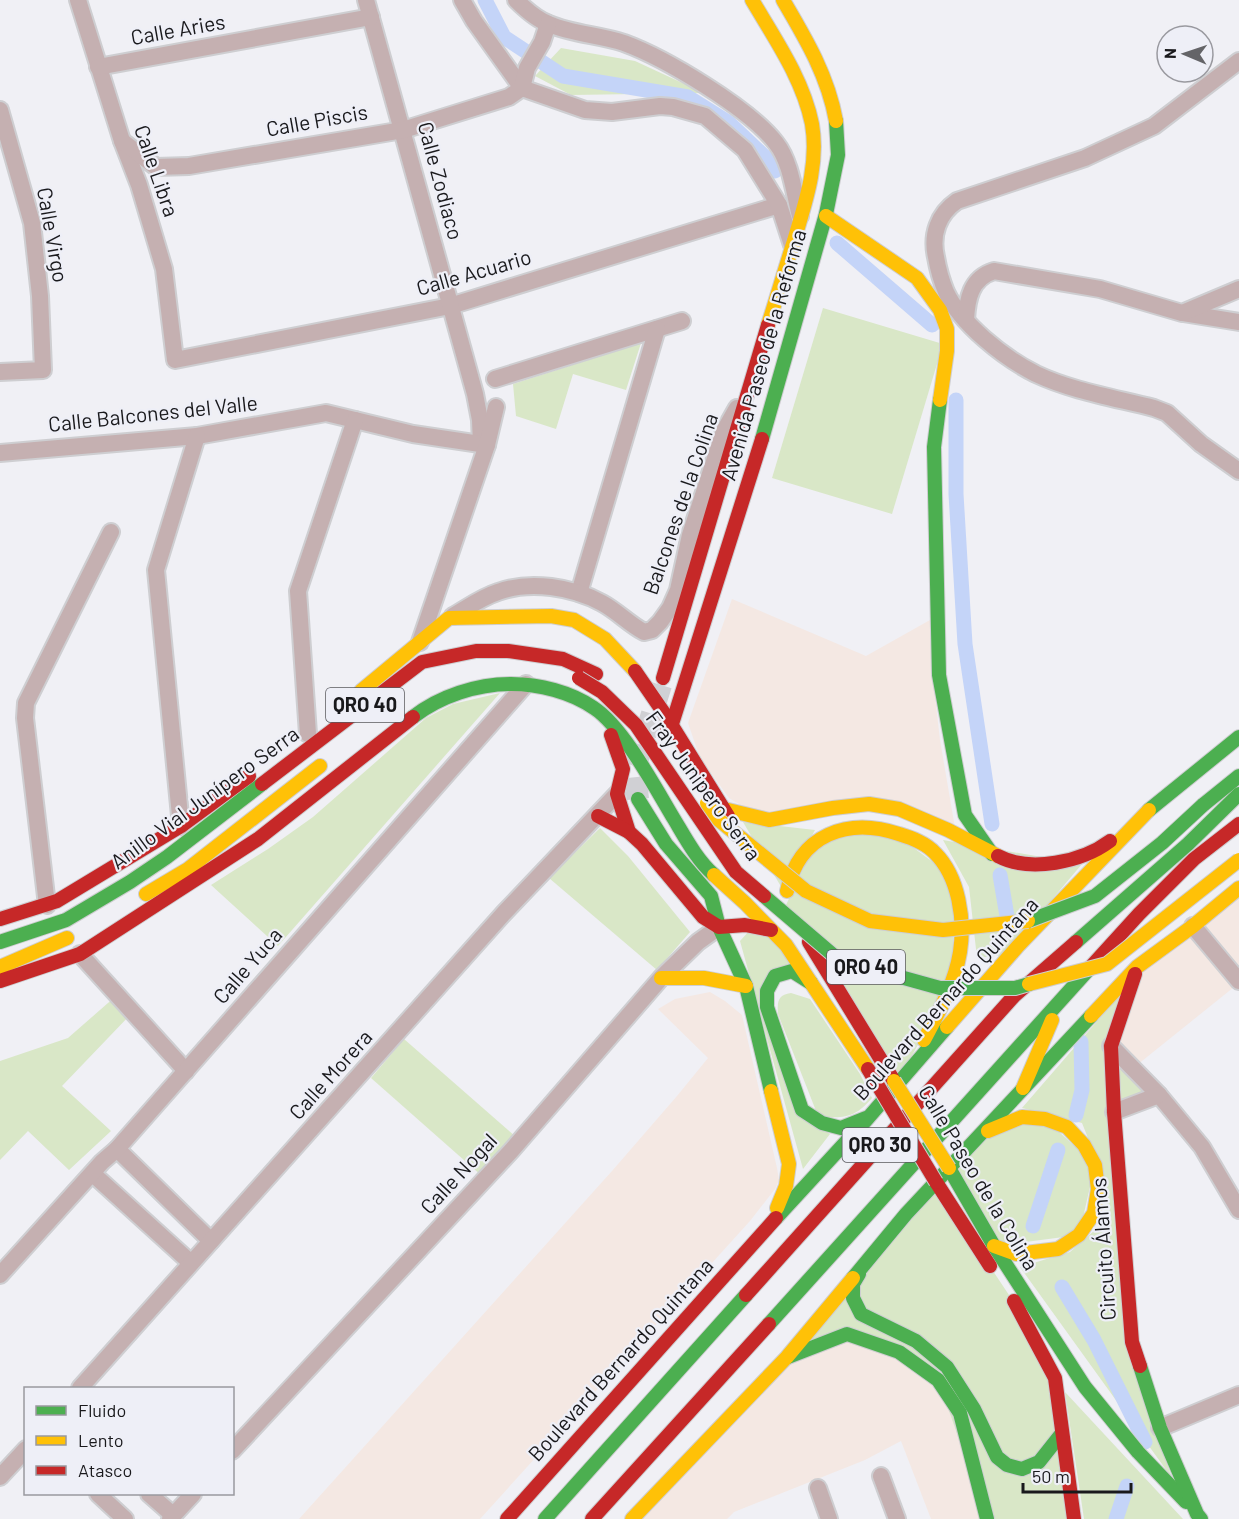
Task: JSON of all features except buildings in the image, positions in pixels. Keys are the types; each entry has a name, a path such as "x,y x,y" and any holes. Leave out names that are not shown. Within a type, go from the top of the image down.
{"main road":[{"name":"Avenida Paseo de la Reforma","path":"663,678 758,365 808,193 813,164 814,142 804,96 787,59 752,0"},
{"name":"Avenida Paseo de la Reforma","path":"672,724 783,372 826,216 838,148 836,117 830,86 822,67 783,0"},
{"path":"789,351 807,262 808,236 800,216"},
{"path":"826,216 917,278 940,310 947,329 948,351 934,447 939,675 965,815 992,854"},
{"path":"758,365 763,352 771,346 781,349 783,372"},
{"path":"52,903 181,826 308,734 449,618 525,615 566,618 581,622 607,639 631,663 643,689 639,705 630,715 595,708"},
{"name":"Anillo Vial Junípero Serra","path":"0,942 66,920 130,882 167,857 422,662 476,651 508,651 563,659 596,674 623,694"},
{"path":"470,666 481,663 524,665 546,670"},
{"name":"Calle Paseo de la Colina","path":"631,663 786,905 994,1246 1085,1387 1138,1452 1200,1517"},
{"name":"Fray Junipero Serra","path":"574,677 602,692 636,724 736,872 839,960 940,988 1015,988 1107,964 1239,860"},
{"path":"0,981 80,954 258,839 426,709 443,699 475,688 499,684 526,684 560,692 595,708 640,737 656,738 672,724"},
{"path":"595,708 609,729 623,769 618,794 629,832"},
{"name":"Calle Paseo de la Colina","path":"595,708 618,731 707,869 745,903 786,945 868,1069 953,1211 995,1274"},
{"name":"Fray Junipero Serra","path":"654,726 719,820 806,891 870,921 944,930 1024,922 1095,896 1162,843 1239,776"},
{"name":"Boulevard Bernardo Quintana","path":"507,1519 868,1118 1018,946 1151,808 1239,737"},
{"path":"618,794 642,766 663,753 672,753 759,881 786,905"},
{"name":"Anillo Vial Junípero Serra","path":"132,903 188,869 326,761"},
{"name":"QRO 30","path":"545,1519 1014,996 1188,844 1239,794"},
{"path":"639,799 666,844 711,896 771,930"},
{"path":"724,809 770,820 869,804 899,809 948,830 1010,862 1047,865 1099,849 1151,808"},
{"path":"598,816 629,832 642,844 703,916 719,927 738,924 771,930"},
{"name":"QRO 30","path":"592,1519 1139,914 1194,859 1239,824"},
{"path":"786,905 788,887 796,863 817,839 836,829 857,826 891,831 921,842 938,855 953,877 962,929 961,951 953,982 910,1069"},
{"path":"0,919 130,882 149,845"},
{"path":"632,1519 787,1358 906,1214 1137,967 1193,926 1239,888"},
{"path":"711,896 719,927 746,986 789,1164 790,1177 786,1190 764,1231"},
{"path":"0,967 84,930"},
{"name":"Circuito Álamos","path":"1137,967 1111,1046 1132,1342 1160,1428 1200,1517"},
{"path":"811,982 792,971 775,976 767,991 767,1007 802,1110 822,1123 841,1128 868,1118"},
{"path":"661,978 706,977 746,986"},
{"path":"1023,1088 1060,1000"},
{"path":"977,1138 998,1126 1022,1118 1044,1119 1067,1127 1084,1145 1095,1165 1098,1189 1094,1213 1079,1235 1058,1249 1047,1251 1016,1254 994,1246"},
{"path":"863,1267 853,1284 853,1298 861,1314 916,1341 947,1367 974,1409 997,1457 1006,1465 1022,1469 1040,1462 1062,1433"},
{"name":"Calle Paseo de la Colina","path":"1007,1292 1055,1378 1074,1519"},
{"path":"787,1358 847,1334 898,1352 938,1380 960,1413 987,1519"}],"street":[{"name":"Calle Libra","path":"78,0 164,269 176,360"},
{"name":"Calle Zodiaco","path":"366,0 475,394 484,445"},
{"path":"462,0 474,21 522,88 585,110 612,112 660,106 673,107 705,116 745,150 779,205 792,245"},
{"path":"516,0 548,24 625,44 667,63 704,85 749,117 777,144 791,178 800,216"},
{"name":"Calle Aries","path":"98,67 371,17"},
{"path":"522,88 527,68 542,42 548,24"},
{"path":"1239,61 1154,126 1085,158 957,201 946,208 935,229 934,250 947,294 966,320 995,348 1035,374 1167,413 1201,444 1239,471"},
{"name":"Calle Piscis","path":"122,141 156,167 189,165 403,130 509,98 522,88"},
{"name":"Calle Virgo","path":"0,110 32,223 40,296 43,370 0,372"},
{"name":"Calle Acuario","path":"176,360 450,306 779,205"},
{"path":"966,320 970,291 985,273 994,271 1100,289 1182,313 1239,322"},
{"path":"1182,313 1239,289"},
{"path":"495,379 682,321"},
{"path":"579,593 657,329"},
{"name":"Balcones de la Colina","path":"449,618 498,591 541,585 579,593 614,610 644,632 652,630 670,608 678,590 690,535 724,431 751,383"},
{"path":"420,643 496,407"},
{"name":"Calle Balcones del Valle","path":"0,453 197,436 326,413 414,434 484,445"},
{"path":"308,734 298,591 355,420"},
{"path":"181,826 156,570 197,436"},
{"path":"52,903 25,718 26,703 111,532"},
{"name":"Calle Yuca","path":"0,1275 117,1149 526,684"},
{"name":"Calle Morera","path":"82,1387 398,1035 504,913 618,794"},
{"path":"1193,926 1239,981"},
{"name":"Calle Nogal","path":"234,1449 511,1151 661,978 698,942 719,927"},
{"path":"80,954 186,1071"},
{"path":"1111,1046 1159,1095 1202,1147 1239,1210"},
{"path":"1114,1112 1159,1095"},
{"path":"117,1149 211,1241"},
{"path":"93,1174 191,1263"},
{"path":"1160,1428 1239,1395"},
{"path":"0,1477 24,1451"},
{"path":"881,1476 897,1519"},
{"path":"818,1488 829,1519"},
{"path":"99,1495 125,1519"},
{"path":"150,1495 171,1517 192,1495"}],"shaded area":[{"path":"732,599 866,656 930,620 932,670 940,740 955,828 900,801 773,814 744,807 729,798 700,758 688,723"},
{"path":"1239,888 1239,983 1132,1069 1111,1046 1137,967"},
{"path":"710,992 742,1015 777,1168 779,1180 775,1189 750,1221 480,1519 299,1519 612,1171 708,1058 658,1009 675,999"},
{"path":"847,1334 938,1380 987,1519 931,1519 901,1441 865,1460 734,1512 727,1519 632,1519 787,1357"}],"green space":[{"path":"561,48 635,61 704,93 571,95 535,76"},
{"path":"823,308 943,344 892,514 772,478"},
{"path":"641,343 626,390 573,374 556,429 516,416 513,384"},
{"path":"500,693 278,946 211,885 313,817 426,718 453,704"},
{"path":"743,822 815,830 783,890"},
{"path":"600,828 628,856 690,932 657,970 549,878"},
{"path":"891,831 953,877 953,982 896,1084 786,905 817,839"},
{"path":"943,840 1082,864 1005,955 977,958 969,887"},
{"path":"750,930 769,937 793,964 764,989 796,1109 830,1134 803,1169 740,941"},
{"path":"791,993 810,999 860,1074 872,1098 860,1110 842,1117 818,1116 778,1014 779,999"},
{"path":"116,996 131,1014 62,1086 111,1131 69,1170 28,1131 0,1160 0,1061 68,1038"},
{"path":"1119,996 1129,1356 1172,1478 1020,1267 1070,1252 1103,1223 1106,1183 1082,1123 1022,1108"},
{"path":"404,1039 516,1137 482,1176 371,1078"},
{"path":"1111,1046 1159,1095 1114,1112"},
{"path":"1045,1119 1095,1165 1079,1235 994,1246 950,1167 977,1138"},
{"path":"936,1182 1013,1301 1055,1378 1074,1519 987,1519 938,1380 847,1334 787,1357"},
{"path":"1065,1392 1183,1519 1084,1519"}],"waterway":[{"path":"485,0 504,37 563,76 688,97 728,122 765,157 775,171"},
{"path":"837,243 932,325"},
{"path":"956,400 956,494 965,644 992,824"},
{"path":"1000,875 1009,928"},
{"path":"1076,1115 1082,1090 1081,1042"},
{"path":"1033,1226 1058,1150"},
{"path":"1062,1287 1094,1340 1145,1442"},
{"path":"1116,1519 1127,1486"}],"tunnel":[{"path":"638,799 635,768 661,685"}],"traffic: fast":[{"path":"762,439 826,214 838,155 836,121"},
{"path":"940,400 934,447 939,675 965,815 992,854"},
{"path":"413,717 447,697 485,686 522,684 544,687 585,702 605,717 616,729 648,776 692,849 714,875"},
{"path":"1149,810 1239,737"},
{"path":"1203,805 1239,776"},
{"path":"0,942 66,920 130,882 167,857 262,784"},
{"path":"1076,942 1188,844 1239,794"},
{"path":"638,799 666,844 711,896 719,927 746,986 771,1091"},
{"path":"1028,921 1095,896 1162,843 1203,805"},
{"path":"764,896 839,960 940,988 1015,988 1029,984"},
{"path":"769,1324 1089,969"},
{"path":"811,983 792,971 775,976 767,991 767,1007 802,1110 822,1123 841,1128 866,1118"},
{"path":"853,1278 906,1214 1091,1016"},
{"path":"776,1218 868,1118 947,1027"},
{"path":"949,1168 994,1246 1085,1387 1138,1452 1186,1502"},
{"path":"859,1274 853,1284 853,1298 861,1314 916,1341 947,1367 974,1409 997,1457 1007,1465 1022,1469 1039,1462 1062,1433"},
{"path":"545,1519 746,1295"},
{"path":"788,1357 847,1334 899,1352 938,1380 960,1413 987,1519"},
{"path":"1140,1366 1160,1428 1201,1519"}],"traffic: slow":[{"path":"752,0 795,75 808,107 814,139 812,169 806,198 768,325"},
{"path":"783,0 822,73 836,121"},
{"path":"826,216 917,278 940,310 947,329 947,351 940,400"},
{"path":"361,691 449,618 551,616 574,620 605,639 635,671"},
{"path":"146,894 188,869 320,766"},
{"path":"707,803 719,820 806,891 870,921 943,930 1028,921"},
{"path":"724,809 769,820 869,804 899,809 948,830 998,856"},
{"path":"947,1027 1018,946 1149,810"},
{"path":"787,891 793,871 802,856 814,843 844,830 880,829 914,839 935,853 950,874 955,886 962,926 958,964 941,1008 924,1040"},
{"path":"1029,984 1107,964 1239,860"},
{"path":"714,875 786,945 868,1069"},
{"path":"1091,1016 1137,967 1193,926 1239,888"},
{"path":"0,967 67,938"},
{"path":"661,978 704,978 746,986"},
{"path":"1023,1088 1052,1020"},
{"path":"894,1081 949,1168"},
{"path":"771,1091 789,1164 786,1186 777,1208"},
{"path":"988,1131 1022,1117 1045,1119 1067,1127 1084,1145 1095,1165 1098,1189 1094,1213 1079,1235 1058,1249 1016,1254 994,1246"},
{"path":"632,1519 787,1357 853,1278"}],"traffic: jam":[{"path":"663,678 768,325"},
{"path":"667,731 672,724 762,439"},
{"path":"262,784 422,662 476,651 508,651 563,659 596,674"},
{"path":"635,671 728,816"},
{"path":"579,678 602,692 636,725 736,872 764,896"},
{"path":"0,981 80,954 258,839 413,717"},
{"path":"611,735 623,769 617,794 629,832 642,844 703,917 719,927 745,925 771,930"},
{"path":"0,919 57,901 181,826 249,776"},
{"path":"598,816 629,832"},
{"path":"1089,969 1139,914 1194,859 1239,824"},
{"path":"998,856 1025,864 1056,863 1085,855 1110,841"},
{"path":"809,942 894,1081"},
{"path":"746,1295 1014,996 1076,942"},
{"path":"1135,974 1111,1046 1132,1342 1140,1366"},
{"path":"868,1069 936,1182"},
{"path":"936,1182 990,1266"},
{"path":"507,1519 776,1218"},
{"path":"1014,1301 1055,1378 1074,1519"},
{"path":"592,1519 769,1324"}]}
